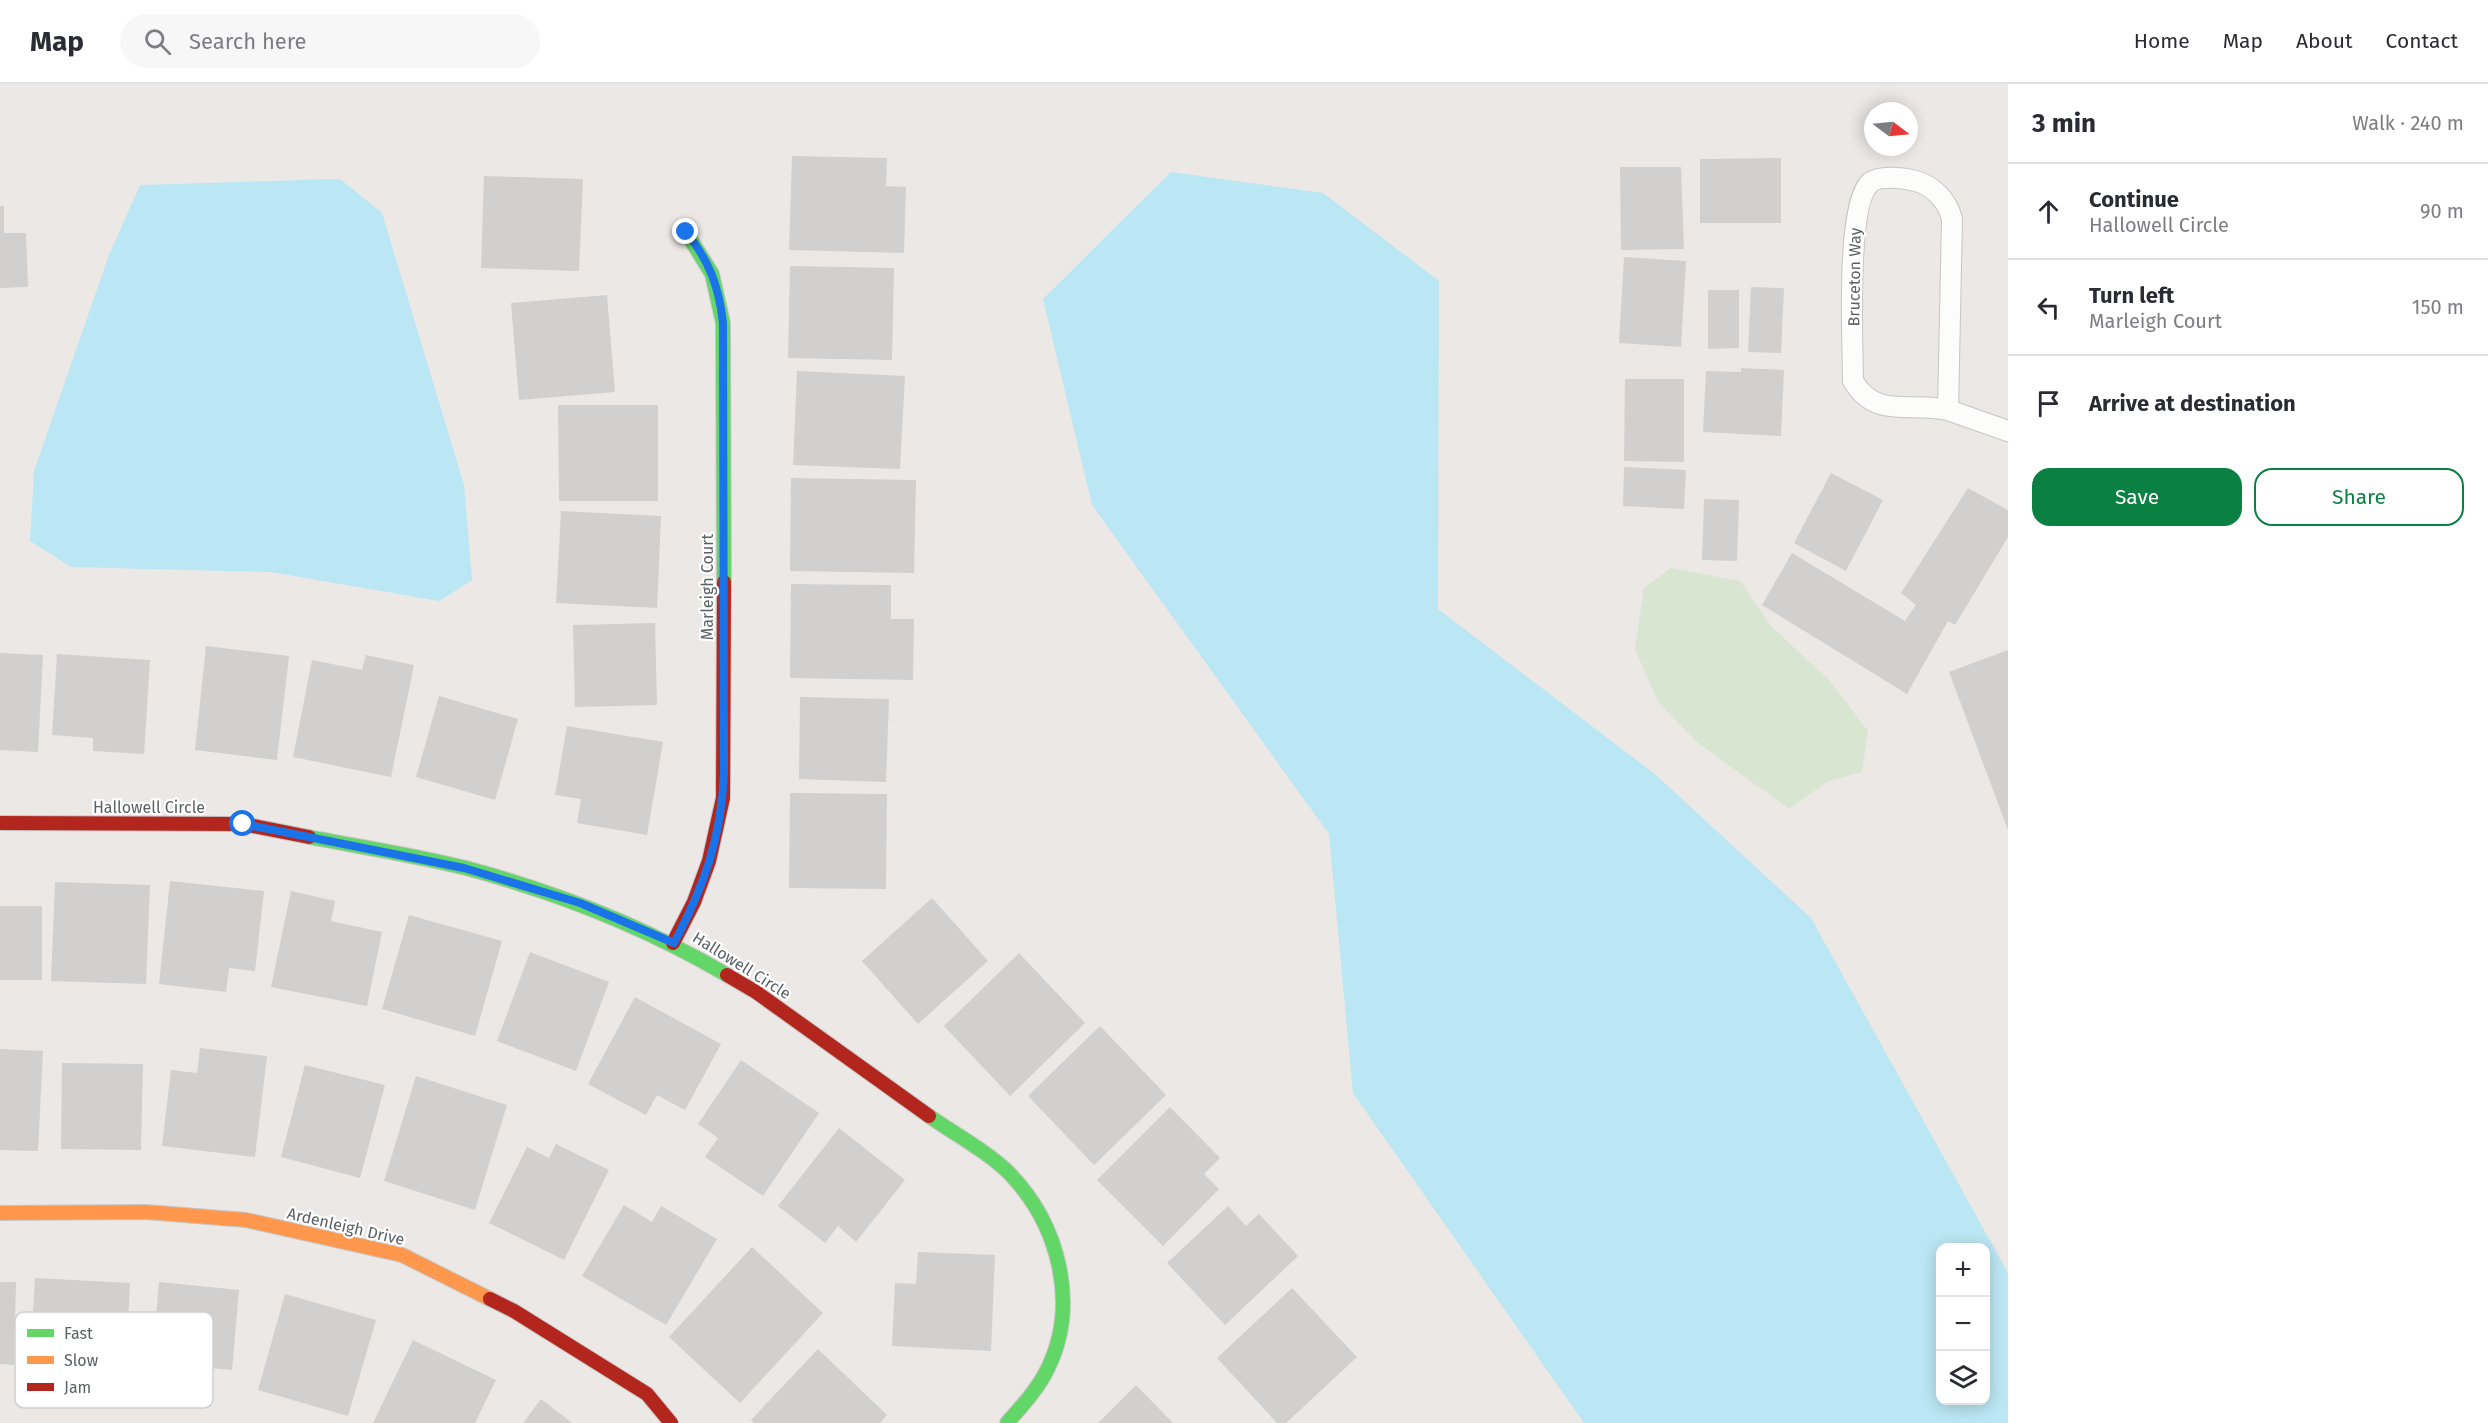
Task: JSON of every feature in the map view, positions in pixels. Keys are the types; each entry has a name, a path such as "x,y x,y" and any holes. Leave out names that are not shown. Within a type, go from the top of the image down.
{"street":[{"name":"Marleigh Court","path":"674,943 701,888 712,856 720,819 724,774 723,323 720,298 713,273 701,250 686,232"},
{"name":"Hallowell Circle","path":"0,823 243,824 464,868 580,903 674,943 790,1014 1009,1173 1026,1191 1042,1215 1053,1239 1060,1268 1062,1303 1059,1335 1048,1366 1031,1396 1007,1423"},
{"name":"Ardenleigh Drive","path":"0,1213 146,1212 246,1220 402,1255 533,1323 647,1394 671,1423"}],"lane":[{"name":"Bruceton Way","path":"1880,178 1917,181 1932,188 1949,208 1952,231 1955,413 1931,406 1899,407 1876,404 1862,395 1853,381 1854,223 1865,190 1871,182 1880,178"},
{"path":"1955,413 2008,431"}],"green space":[{"path":"1671,568 1740,581 1772,627 1830,681 1868,731 1862,772 1828,781 1789,809 1697,742 1658,702 1635,649 1644,588"}],"water":[{"path":"1171,172 1323,193 1439,281 1438,609 1656,775 1811,918 2008,1273 2008,1423 1584,1423 1353,1093 1329,834 1092,505 1043,299"},
{"path":"340,179 382,213 464,485 472,580 439,601 271,572 71,567 30,541 34,471 109,255 140,185"}],"building":[{"path":"792,156 887,158 886,186 906,187 904,253 789,250"},
{"path":"1781,158 1781,223 1700,223 1700,159"},
{"path":"1620,167 1681,167 1684,249 1621,250"},
{"path":"484,176 583,179 579,271 481,268"},
{"path":"0,206 4,206 4,233 26,233 28,287 0,288"},
{"path":"1624,257 1686,261 1681,347 1619,343"},
{"path":"790,266 894,268 892,360 788,358"},
{"path":"1751,287 1784,288 1781,353 1748,352"},
{"path":"1708,290 1739,290 1739,348 1708,349"},
{"path":"607,295 615,392 519,400 511,303"},
{"path":"1741,368 1784,370 1781,436 1703,432 1706,371 1741,372"},
{"path":"797,371 905,376 900,469 793,465"},
{"path":"1625,379 1684,379 1684,462 1624,461"},
{"path":"558,405 658,405 658,501 559,501"},
{"path":"1624,467 1686,470 1684,509 1623,506"},
{"path":"1831,473 1883,500 1846,571 1794,543"},
{"path":"791,478 916,480 914,573 790,571"},
{"path":"1968,488 2008,510 2008,537 1955,625 1948,621 1907,694 1762,605 1792,553 1905,621 1916,605 1901,593"},
{"path":"1704,499 1739,500 1737,561 1702,560"},
{"path":"561,511 661,516 657,608 556,603"},
{"path":"791,584 891,585 891,619 914,619 913,680 790,678"},
{"path":"655,623 657,705 575,707 573,625"},
{"path":"206,646 289,656 277,760 195,750"},
{"path":"2008,650 2008,830 1949,672"},
{"path":"0,653 43,655 38,752 0,750"},
{"path":"57,654 150,660 144,754 93,751 93,738 52,735"},
{"path":"366,655 414,665 391,777 293,757 312,660 362,670"},
{"path":"439,696 518,719 495,800 416,777"},
{"path":"800,697 889,699 886,782 799,779"},
{"path":"567,726 663,742 647,835 577,823 581,799 555,795"},
{"path":"790,793 887,794 886,889 789,888"},
{"path":"170,881 264,891 255,971 229,968 226,992 159,984"},
{"path":"55,882 150,885 146,984 51,981"},
{"path":"291,891 335,901 331,921 382,932 367,1006 271,987"},
{"path":"932,898 988,961 918,1024 862,961"},
{"path":"0,906 42,906 42,980 0,980"},
{"path":"409,915 502,941 475,1036 382,1009"},
{"path":"530,952 609,982 576,1071 497,1041"},
{"path":"1019,953 1085,1023 1010,1096 944,1026"},
{"path":"635,997 721,1044 685,1110 657,1095 646,1115 588,1084"},
{"path":"1100,1026 1166,1095 1094,1165 1028,1096"},
{"path":"200,1048 267,1056 255,1157 162,1146 171,1070 197,1073"},
{"path":"0,1049 43,1051 38,1151 0,1150"},
{"path":"741,1060 819,1113 763,1196 705,1157 718,1138 698,1124"},
{"path":"62,1063 143,1064 141,1150 61,1149"},
{"path":"305,1065 385,1085 360,1178 281,1157"},
{"path":"416,1076 507,1105 475,1210 384,1181"},
{"path":"1170,1107 1220,1158 1204,1174 1219,1189 1163,1246 1097,1180"},
{"path":"839,1128 905,1180 856,1242 838,1226 825,1243 778,1206"},
{"path":"556,1144 609,1170 564,1260 489,1223 527,1147 549,1158"},
{"path":"624,1205 652,1222 661,1206 717,1239 666,1325 582,1276"},
{"path":"1228,1206 1246,1226 1259,1214 1298,1256 1225,1325 1167,1263"},
{"path":"752,1247 823,1313 740,1403 669,1337"},
{"path":"918,1252 995,1255 991,1351 892,1346 895,1283 916,1284"},
{"path":"35,1278 130,1283 129,1312 33,1312"},
{"path":"0,1282 16,1282 14,1365 0,1364"},
{"path":"159,1282 239,1290 232,1370 213,1368 213,1312 156,1312"},
{"path":"1292,1288 1357,1357 1286,1423 1277,1423 1217,1358"},
{"path":"285,1294 376,1320 348,1416 258,1390"},
{"path":"413,1340 496,1380 475,1423 373,1423"},
{"path":"818,1349 887,1415 880,1423 754,1423 751,1420"},
{"path":"1136,1385 1173,1423 1098,1423"},
{"path":"541,1399 572,1423 523,1423"}],"traffic: fast":[{"path":"686,232 712,274 723,323 724,582"},
{"path":"309,837 446,863 534,888 632,926 727,975"},
{"path":"929,1116 982,1151 1010,1174 1027,1194 1041,1217 1052,1241 1059,1266 1063,1292 1062,1318 1057,1343 1048,1368 1039,1383 1007,1423"}],"traffic: slow":[{"path":"0,1213 146,1212 246,1220 402,1255 490,1299"}],"traffic: jam":[{"path":"673,943 694,902 709,861 723,798 724,582"},
{"path":"0,823 243,824 309,837"},
{"path":"727,975 756,992 929,1116"},
{"path":"490,1299 514,1311 647,1394 671,1423"}],"route":[{"path":"243,824 464,868 580,903 674,943 701,888 712,856 719,829 724,774 723,323 720,298 713,273 701,250 686,232"}]}
